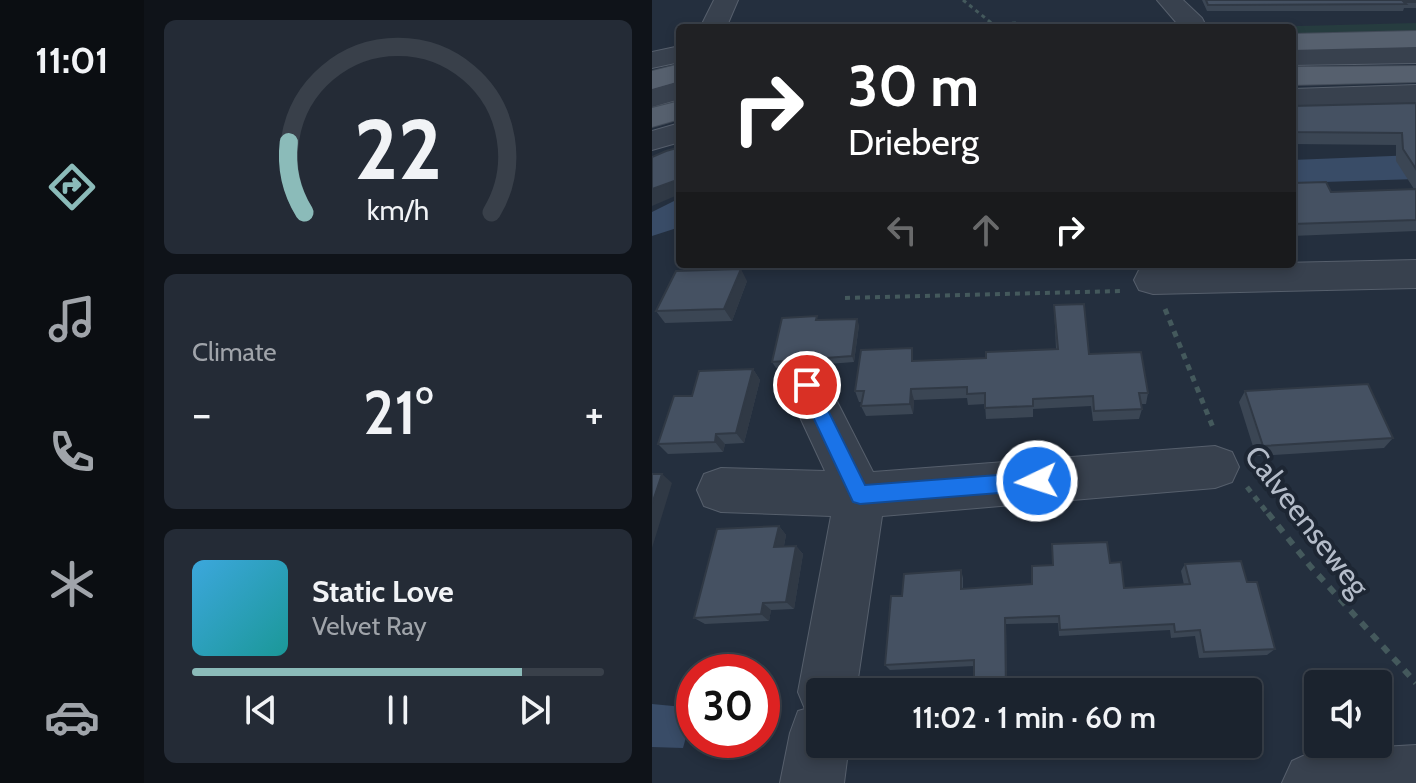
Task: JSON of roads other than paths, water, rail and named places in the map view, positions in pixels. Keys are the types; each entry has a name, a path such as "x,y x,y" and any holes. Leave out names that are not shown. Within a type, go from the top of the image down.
{"main road":[{"path":"1296,42 1416,39"},
{"path":"652,80 676,73"},
{"path":"1296,76 1416,74"},
{"path":"652,118 676,111"}],"street":[{"path":"715,24 726,0"},
{"path":"1169,0 1191,24"},
{"path":"652,60 676,55"},
{"path":"1296,57 1416,55"},
{"path":"652,98 676,91"},
{"path":"1296,98 1416,94"},
{"path":"652,141 676,133"},
{"path":"1153,280 1416,274"},
{"path":"807,385 860,495 829,678"},
{"path":"721,490 860,495 1226,463"},
{"path":"812,783 816,758"},
{"path":"1314,783 1416,776"}],"water":[{"path":"1416,155 1416,179 1296,183 1296,160"},
{"path":"676,200 676,228 652,236 652,212"},
{"path":"652,704 676,706 676,748 652,747"}]}
